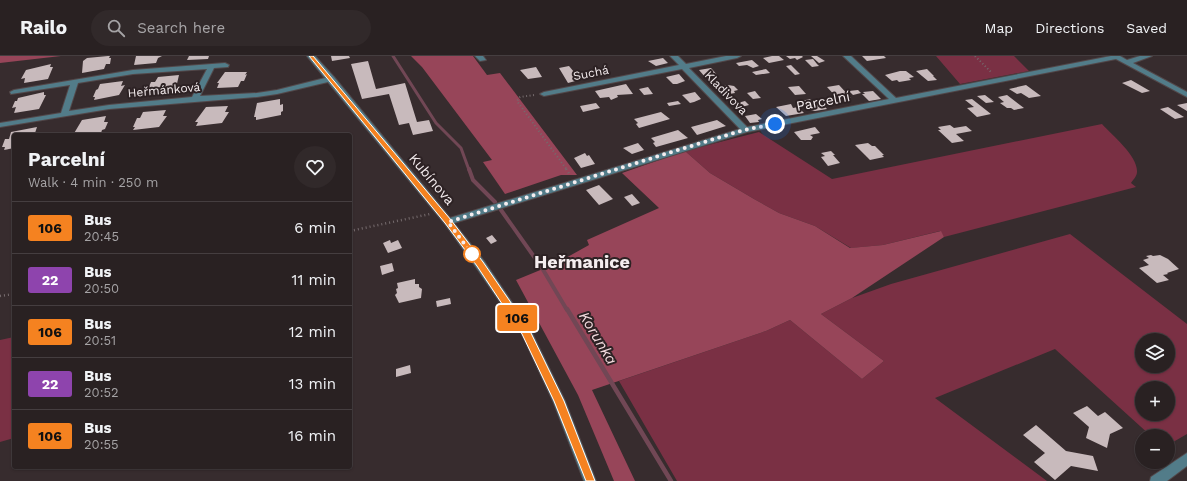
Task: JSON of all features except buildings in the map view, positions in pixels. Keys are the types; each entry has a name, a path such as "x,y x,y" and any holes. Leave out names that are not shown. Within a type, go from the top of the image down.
{"street":[{"name":"Kubínova","path":"311,56 440,211 480,264 526,332 559,401 590,481"},
{"name":"Kladivova","path":"674,56 744,130"},
{"name":"Suchá","path":"544,94 736,56"},
{"path":"847,56 895,100"},
{"path":"1127,62 1148,56"},
{"path":"1116,57 1187,95"},
{"name":"Parcelní","path":"448,222 744,130 1116,57"},
{"path":"14,92 133,72 225,65"},
{"path":"195,99 212,66"},
{"name":"Heřmánková","path":"0,125 65,113 277,92 330,79"},
{"path":"65,113 75,81"},
{"path":"1156,481 1187,459"}],"path":[{"path":"975,56 1000,80"},
{"path":"544,94 520,97 517,101 575,182"},
{"path":"352,231 440,211"},
{"path":"0,296 12,294"}],"shaded area":[{"path":"0,56 61,56 0,63"},
{"path":"411,56 473,56 487,75 500,73 577,175 561,175 505,194 483,162 492,160 422,67"},
{"path":"936,56 1014,56 1029,71 960,84"},
{"path":"1102,124 1124,146 1133,159 1137,172 1131,183 1136,187 944,237 940,231 883,245 851,248 815,226 779,213 754,199 710,173 685,151 759,132 832,179"},
{"path":"685,151 710,173 754,199 779,213 815,226 850,248 883,245 941,231 944,237 852,298 821,314 884,361 862,379 790,320 766,331 592,390 635,481 614,481 578,395 516,280 555,264 589,245 587,240 659,208 622,173"},
{"path":"1070,234 1187,324 1187,434 1175,441 1175,429 1143,429 1055,349 935,398 1047,481 677,481 619,381 766,331 790,320 862,379 884,361 821,314 852,298 891,284"},
{"path":"12,337 12,439 0,442 0,340"}],"waterway":[{"name":"Korunka","path":"393,56 436,123 461,148 469,170"},
{"name":"Korunka","path":"469,169 473,180 495,202"},
{"name":"Korunka","path":"501,210 542,268 567,310"},
{"name":"Korunka","path":"567,309 671,481"}],"bus line":[{"name":"106","path":"311,56 440,211 480,264 526,332 559,401 590,481"}],"district":[{"name":"Heřmanice","path":"582,261"}],"route":[{"path":"472,254 448,222 744,130 775,124"}]}
